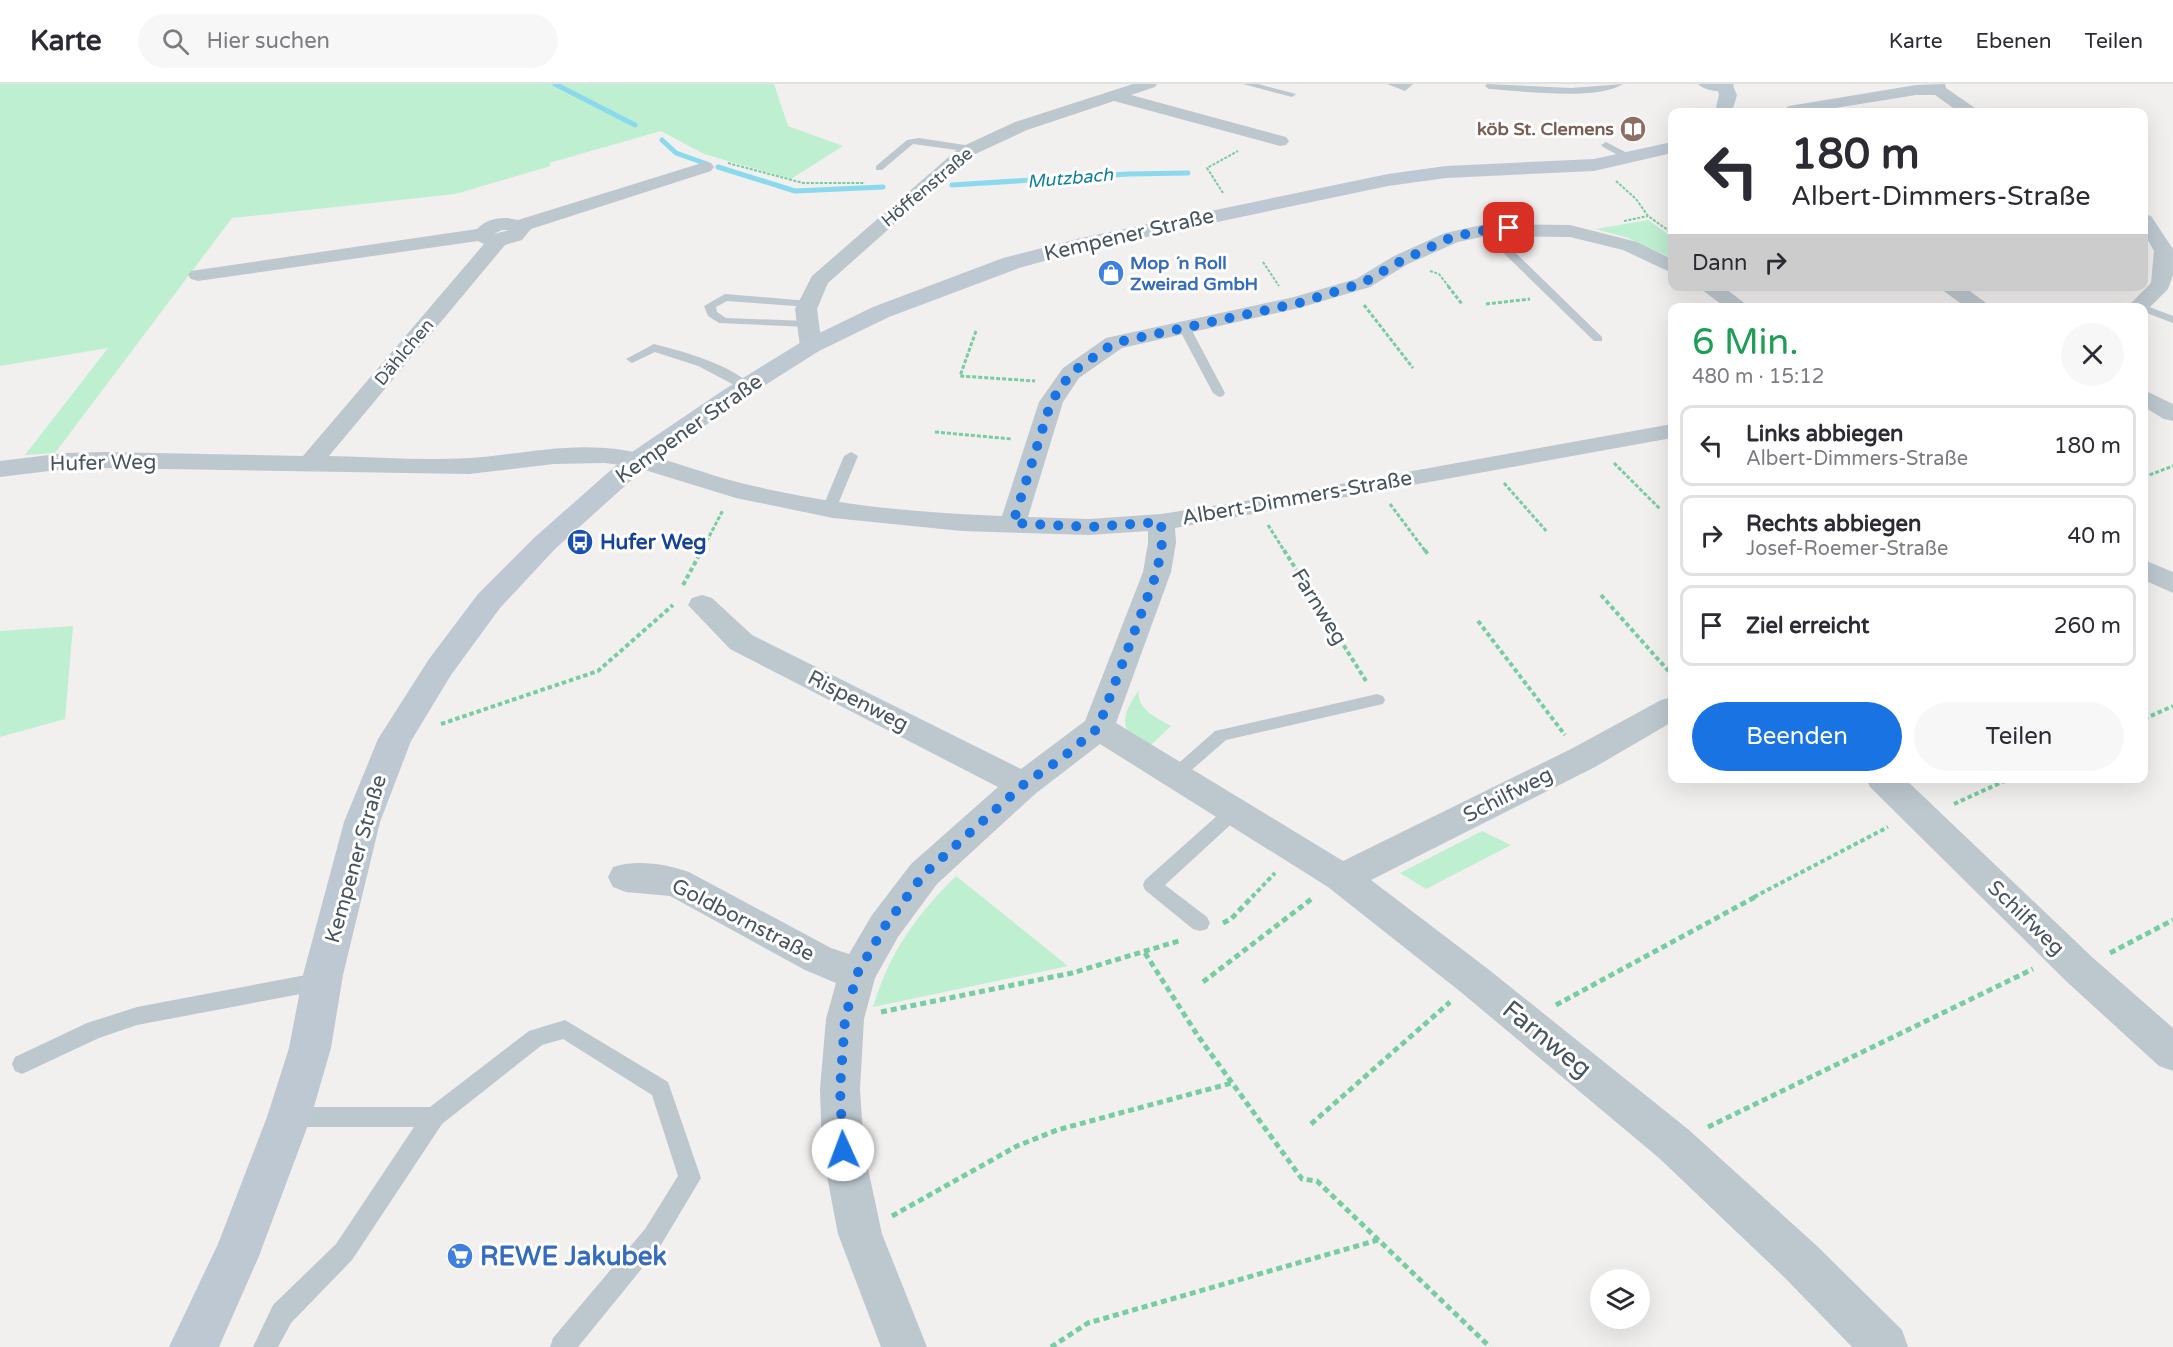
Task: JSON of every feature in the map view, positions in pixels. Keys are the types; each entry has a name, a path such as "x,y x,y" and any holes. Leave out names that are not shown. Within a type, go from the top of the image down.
{"main road":[{"path":"1725,85 1728,94 1725,108"},
{"name":"Kempener Straße","path":"194,1347 236,1257 289,1117 310,1048 322,981 362,822 395,740 440,668 489,601 545,543 638,460 746,386 810,335 881,312 1011,263 1081,244 1416,176 1594,165 1630,159 1668,148"}],"street":[{"name":"Höffenstraße","path":"810,335 806,309 819,280 971,149 1021,126 1149,84"},
{"path":"1706,84 1725,85"},
{"path":"1807,108 1938,87 1964,108"},
{"path":"1115,96 1272,139"},
{"name":"Dählchen","path":"198,275 491,237 515,236 521,231 519,226 713,164"},
{"path":"2144,303 2161,285 2169,261 2148,226"},
{"path":"1013,523 1051,402 1071,373 1114,343 1299,303 1363,283 1403,260 1452,237 1486,230 1509,228 1570,231 1630,246 1668,265"},
{"name":"Dählchen","path":"310,463 491,237"},
{"path":"1715,291 1733,303"},
{"path":"1955,291 1975,303"},
{"path":"2148,399 2173,414"},
{"name":"Albert-Dimmers-Straße","path":"638,460 736,490 829,509 962,523 1089,527 1161,522 1257,507 1668,432"},
{"name":"Hufer Weg","path":"0,469 66,461 105,460 469,466 579,455 604,455 638,460"},
{"path":"904,1347 860,1234 843,1150 840,1089 845,1019 857,974 885,926 924,874 1023,785 1062,758 1098,728 1157,572 1162,543 1161,522"},
{"path":"2148,570 2173,584"},
{"name":"Rispenweg","path":"687,597 741,642 1023,785"},
{"name":"Schilfweg","path":"1340,876 1372,864 1582,758 1668,710"},
{"name":"Farnweg","path":"1098,728 1173,776 1340,876 1475,981 1674,1144 1801,1262 1885,1347"},
{"name":"Schilfweg","path":"1887,783 2071,962 2173,1053"},
{"name":"Goldbornstraße","path":"626,877 676,882 818,959 857,974"}],"lane":[{"path":"1247,84 1292,94"},
{"path":"1391,84 1405,87 1409,84"},
{"path":"1489,86 1540,90 1581,89 1619,84"},
{"path":"879,168 910,142 919,141 971,149"},
{"path":"1606,145 1630,159"},
{"path":"1486,230 1598,339"},
{"path":"808,304 725,297 710,306 712,314 723,321 810,335"},
{"path":"2148,310 2173,320"},
{"path":"1184,327 1219,393"},
{"path":"632,359 654,348 689,357 722,371 746,386"},
{"path":"829,509 851,456"},
{"path":"1173,776 1221,735 1377,700"},
{"path":"1208,925 1152,885 1233,812"},
{"path":"22,1064 94,1030 137,1016 322,981"},
{"path":"265,1347 282,1314 344,1252 434,1117 536,1038 565,1029 660,1089 690,1178 653,1237 562,1347"},
{"path":"289,1117 434,1117"}],"path":[{"path":"1235,212 1207,168 1272,139"},
{"path":"713,164 803,183 868,183"},
{"path":"1594,165 1636,200 1648,216 1668,230"},
{"path":"1403,260 1439,274 1462,304"},
{"path":"1350,287 1413,368"},
{"path":"1486,304 1554,296"},
{"path":"976,331 960,376 1064,383"},
{"path":"935,432 1040,441"},
{"path":"1597,446 1660,509"},
{"path":"1488,465 1547,532"},
{"path":"2148,475 2173,466"},
{"path":"1375,484 1429,556"},
{"path":"395,740 598,671 673,606 687,597 727,503 736,490"},
{"name":"Farnweg","path":"1257,507 1377,700"},
{"path":"1601,595 1668,670"},
{"path":"1478,621 1582,758"},
{"path":"2148,717 2173,706"},
{"path":"1527,1022 1778,884 1906,817 1939,811 2000,783"},
{"path":"1208,925 1231,919 1297,850"},
{"path":"1203,982 1340,876"},
{"path":"1674,1144 2071,962 2173,920"},
{"path":"845,1019 993,990 1145,953 1186,938"},
{"path":"1145,953 1232,1083 1302,1179 1317,1181 1490,1347"},
{"path":"1311,1124 1475,981"},
{"path":"860,1234 1017,1146 1057,1130 1232,1083"},
{"path":"1051,1347 1088,1323 1378,1240"}],"green space":[{"path":"0,84 774,84 788,126 843,146 791,179 704,154 661,131 549,163 551,166 455,194 232,218 55,453 25,455 108,348 0,366"},
{"path":"1648,220 1668,234 1668,256 1628,238 1596,229"},
{"path":"73,626 65,719 0,737 0,631"},
{"path":"1139,690 1139,697 1144,708 1171,726 1151,745 1132,736 1126,725 1126,713"},
{"path":"1482,831 1511,845 1426,889 1400,873"},
{"path":"956,876 1068,966 873,1007 887,969 906,936 928,906"}],"waterway":[{"name":"Mutzbach","path":"555,84 635,125"},
{"name":"Mutzbach","path":"662,140 676,153 707,164"},
{"name":"Mutzbach","path":"718,167 795,191 883,187"},
{"name":"Mutzbach","path":"952,185 1128,174 1188,173"}],"place":[{"name":"köb St. Clemens","path":"1633,129"},
{"name":"Mop ´n Roll Zweirad GmbH","path":"1111,273"},
{"name":"Hufer Weg","path":"580,542"},
{"name":"REWE Jakubek","path":"460,1256"}],"route":[{"path":"843,1150 840,1089 845,1019 857,974 885,926 924,874 1023,785 1062,758 1098,728 1157,572 1162,543 1161,522 1089,527 1013,523 1051,402 1071,373 1114,343 1299,303 1363,283 1401,261 1452,237 1509,228"}]}
